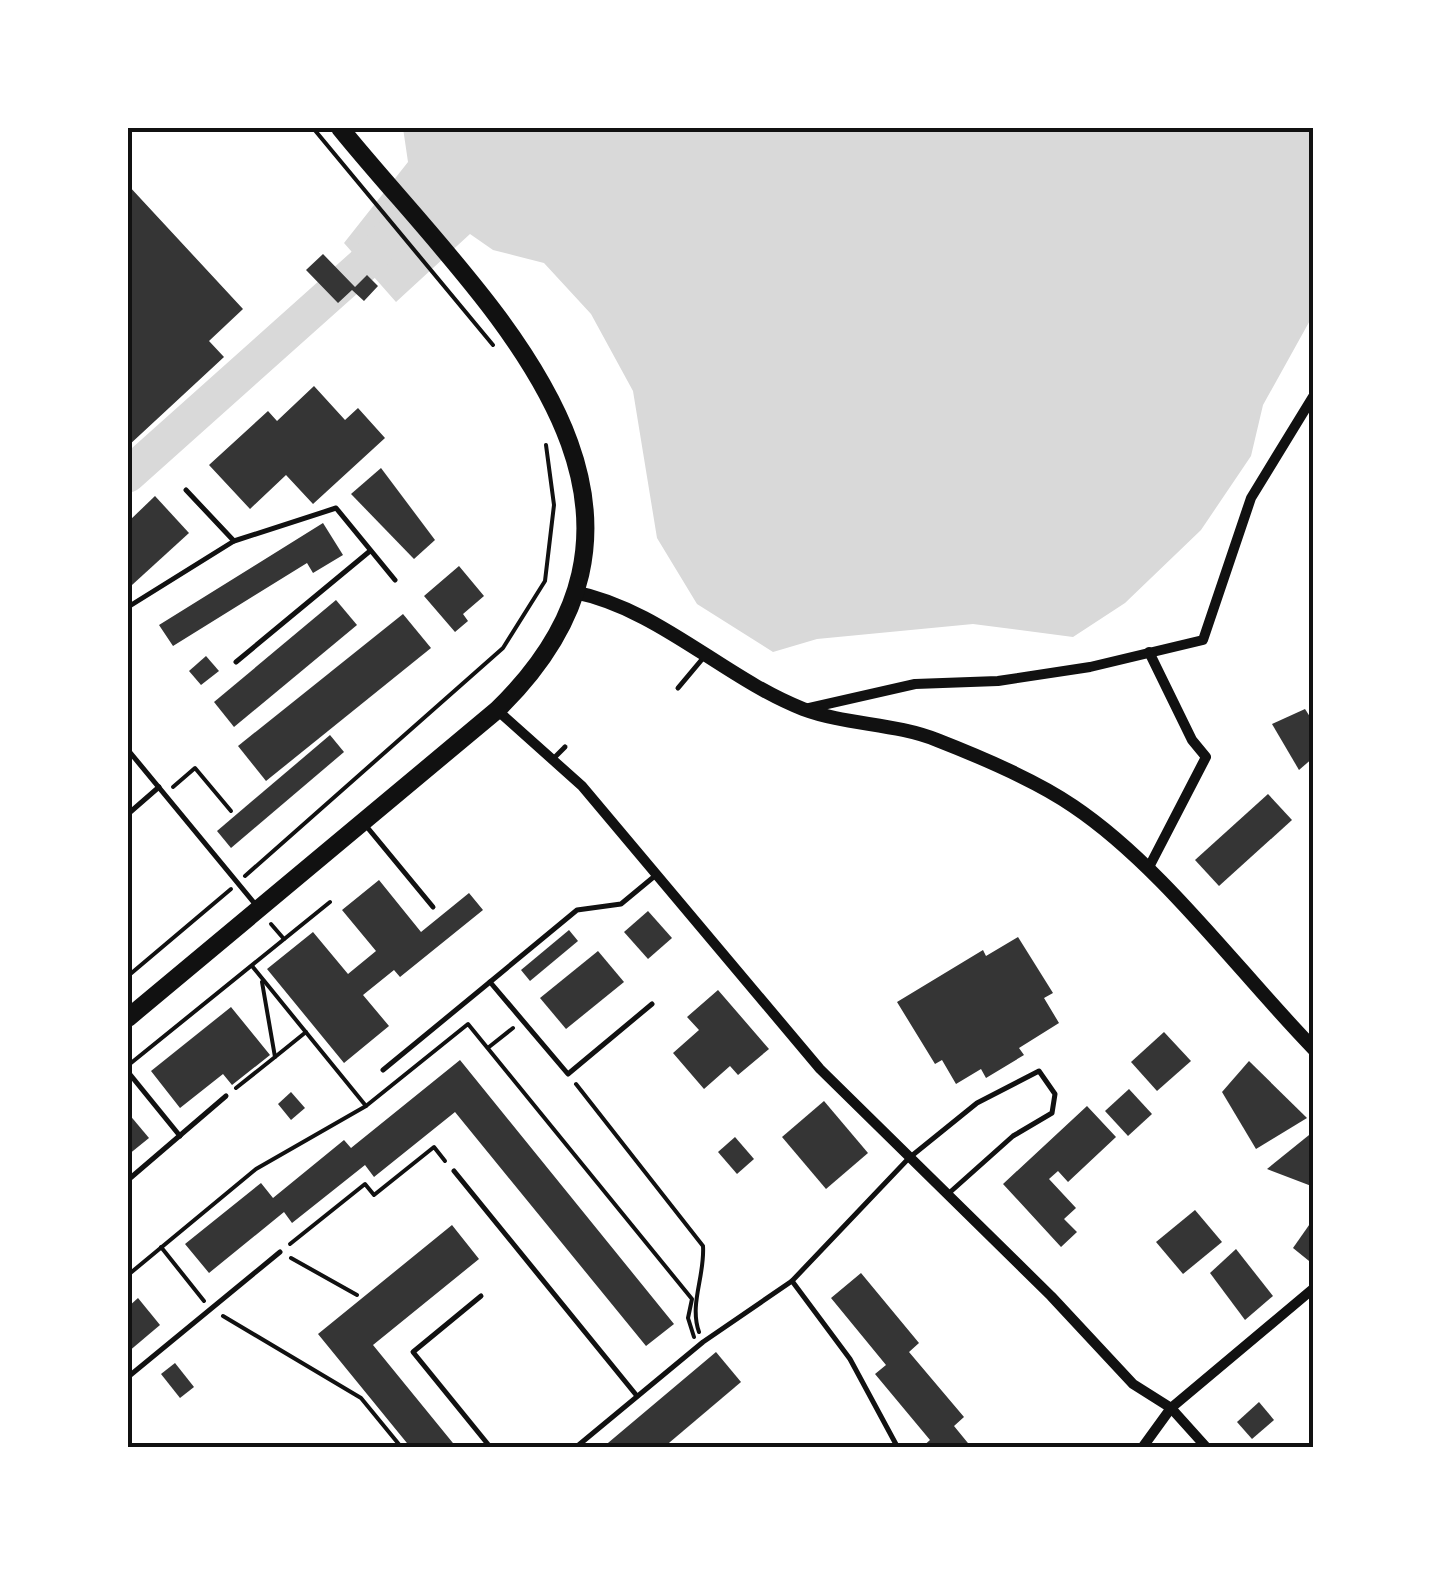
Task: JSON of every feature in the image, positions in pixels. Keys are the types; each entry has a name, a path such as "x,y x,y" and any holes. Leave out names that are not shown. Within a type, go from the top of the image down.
{"main road":[{"path":"128,1018 366,824 497,710 534,672 562,626 574,592 585,521 577,457 562,416 538,370 474,287 340,128"}],"street":[{"path":"804,709 915,684 998,681 1202,640 1251,498 1314,395"},
{"path":"574,592 606,598 804,709 934,738 1073,805 1148,869 1314,1049"},
{"path":"1148,869 1206,758 1150,652"},
{"path":"497,710 582,786 820,1069 1133,1384 1171,1408 1207,1448"},
{"path":"1142,1448 1171,1408 1314,1288"}],"lane":[{"path":"186,490 234,542"},
{"path":"128,607 234,542 336,508 394,580"},
{"path":"236,662 370,551"},
{"path":"678,688 704,656"},
{"path":"550,761 565,747"},
{"path":"128,750 260,910"},
{"path":"128,814 159,788"},
{"path":"366,824 433,907"},
{"path":"382,1070 577,910 621,904 656,875"},
{"path":"490,982 568,1074 652,1004"},
{"path":"128,1069 180,1136"},
{"path":"575,1448 700,1344 792,1281 910,1158 977,1103 1040,1071 1055,1094 1052,1112 1013,1136 948,1194"},
{"path":"128,1180 226,1096"},
{"path":"454,1171 637,1396"},
{"path":"128,1376 280,1252"},
{"path":"792,1281 850,1358 898,1448"},
{"path":"481,1296 413,1352 490,1448"}],"path":[{"path":"312,128 503,358"},
{"path":"128,976 503,648 545,581 554,505 545,440"},
{"path":"171,788 195,768 231,811"},
{"path":"128,1069 330,902"},
{"path":"260,910 284,940"},
{"path":"252,966 366,1106"},
{"path":"261,977 275,1057"},
{"path":"128,1275 256,1170 366,1106 468,1024 692,1299 688,1318 700,1344"},
{"path":"226,1096 306,1032"},
{"path":"488,1048 502,1037"},
{"path":"568,1074 638,1158 703,1246 705,1269 693,1315 700,1344"},
{"path":"356,1295 280,1252 365,1184 374,1195 434,1146 454,1171"},
{"path":"161,1248 211,1309 361,1398 402,1448"}],"shaded area":[{"path":"403,128 1313,128 1313,315 1263,405 1251,456 1201,530 1125,603 1073,637 973,624 817,639 773,652 697,604 657,538 633,391 591,314 544,263 493,250 470,234 396,302 344,243 408,162"}],"building":[{"path":"128,185 243,309 209,341 224,357 128,446"},
{"path":"323,254 355,287 367,275 378,286 364,301 352,290 338,303 306,270"},
{"path":"314,386 345,420 358,408 385,438 313,504 286,475 250,509 209,465 268,411 277,421"},
{"path":"381,468 435,540 414,559 351,494"},
{"path":"155,496 189,533 132,585 128,579 128,522"},
{"path":"323,523 343,555 313,573 307,563 173,646 159,625"},
{"path":"459,566 484,596 463,614 468,621 455,632 424,596"},
{"path":"336,600 357,625 234,727 214,702"},
{"path":"403,614 431,648 266,781 238,746"},
{"path":"206,656 219,671 201,685 189,671"},
{"path":"1305,709 1314,723 1314,757 1299,770 1272,724"},
{"path":"330,735 344,752 231,848 217,831"},
{"path":"1268,794 1292,820 1219,886 1195,860"},
{"path":"379,880 421,932 469,893 483,910 400,977 394,970 363,995 389,1026 344,1063 267,969 313,932 348,974 376,951 342,910"},
{"path":"648,911 672,938 648,959 624,932"},
{"path":"569,930 578,941 530,981 521,970"},
{"path":"1018,937 1053,993 1044,998 1059,1023 1019,1048 1024,1055 986,1078 981,1069 956,1084 942,1060 935,1064 897,1002 983,950 986,956"},
{"path":"598,951 624,982 566,1029 540,998"},
{"path":"718,990 769,1049 738,1075 730,1066 704,1089 673,1053 699,1030 687,1017"},
{"path":"231,1007 270,1055 232,1085 223,1074 180,1108 151,1071"},
{"path":"1164,1032 1191,1061 1157,1091 1131,1062"},
{"path":"460,1060 674,1324 646,1346 455,1112 374,1177 365,1165 292,1223 284,1212 209,1273 185,1244 261,1183 273,1198 344,1140 351,1148"},
{"path":"1249,1061 1307,1118 1256,1149 1222,1092"},
{"path":"1129,1089 1152,1114 1128,1136 1105,1111"},
{"path":"291,1092 305,1108 291,1120 278,1104"},
{"path":"824,1101 868,1153 826,1189 782,1137"},
{"path":"1087,1106 1116,1137 1068,1182 1058,1171 1049,1179 1076,1208 1064,1219 1077,1232 1061,1247 1003,1184"},
{"path":"128,1113 149,1138 128,1155"},
{"path":"1314,1131 1314,1187 1267,1169"},
{"path":"735,1137 754,1159 737,1174 718,1152"},
{"path":"1195,1210 1222,1242 1183,1274 1156,1242"},
{"path":"1314,1218 1314,1265 1293,1248"},
{"path":"452,1225 479,1259 373,1345 457,1448 411,1448 318,1334"},
{"path":"1236,1249 1273,1296 1245,1320 1210,1273"},
{"path":"861,1273 919,1343 909,1352 964,1417 954,1426 972,1448 921,1448 930,1440 875,1374 886,1365 831,1298"},
{"path":"138,1298 160,1325 128,1352 128,1307"},
{"path":"716,1352 741,1382 663,1448 602,1448"},
{"path":"175,1363 194,1387 180,1398 161,1374"},
{"path":"1259,1402 1274,1420 1252,1439 1237,1422"}],"waterway":[{"path":"128,475 363,265 396,230"}]}
